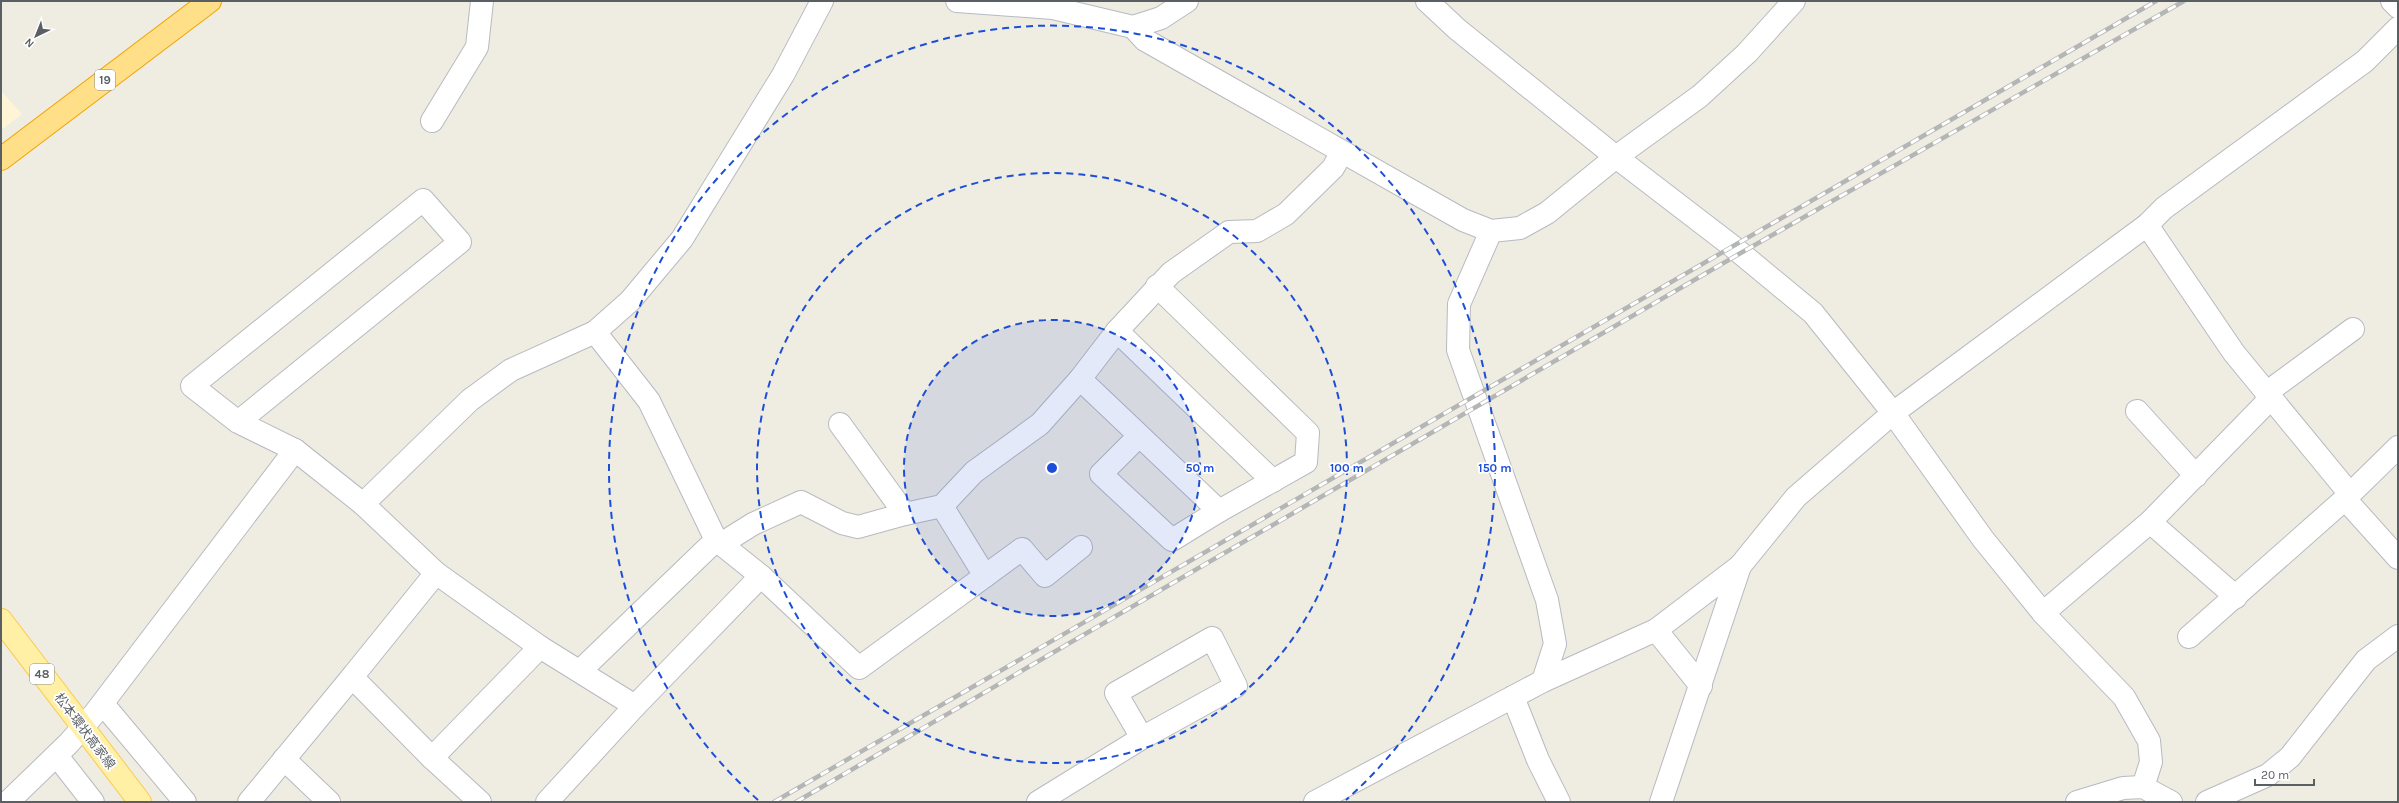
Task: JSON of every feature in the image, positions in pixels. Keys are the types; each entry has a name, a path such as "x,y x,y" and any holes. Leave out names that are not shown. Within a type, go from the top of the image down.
{"highway":[{"name":"19","path":"1,159 210,1"}],"main road":[{"name":"松本環状高家線","path":"1,620 140,802"}],"street":[{"path":"432,121 477,47 482,1"},
{"path":"363,504 475,396 511,370 595,332 630,301 682,239 783,75 822,1"},
{"path":"957,1 1052,4 1132,27 1145,40 1342,152 1463,220 1491,231 1520,228 1547,213 1616,157 1700,96 1747,53 1794,1"},
{"path":"1132,27 1161,18 1187,1"},
{"path":"1427,1 1457,29 1616,157 1732,246 1813,313 1893,413 1983,539 2043,613 2124,697 2148,741 2151,762 2143,787"},
{"path":"2392,1 2398,7"},
{"path":"1315,802 1543,681 1656,630 1740,566 1796,497 1893,413 2147,225 2164,208 2365,62 2396,36"},
{"path":"580,671 718,542 801,502 842,523 858,527 904,514 942,506 974,472 1040,424 1080,379 1117,332 1158,286 1229,232 1257,231 1286,214 1333,168 1342,152"},
{"path":"238,422 460,242 423,200 192,386 238,422 295,450 363,504 436,573 540,647 635,706"},
{"path":"2147,225 2234,353 2398,558"},
{"path":"1491,231 1459,304 1458,350 1547,600 1555,644 1543,681"},
{"path":"1139,436 1101,474 1172,540 1219,511 1306,462 1308,433 1158,286"},
{"path":"2043,613 2150,522 2196,476 2268,396 2353,329"},
{"path":"595,332 648,401 718,542 761,576 859,668 1022,549 1045,576 1081,547"},
{"path":"1117,332 1273,481"},
{"path":"1080,379 1219,511"},
{"path":"2137,411 2196,476"},
{"path":"840,424 904,514"},
{"path":"2189,637 2236,597 2348,496 2398,447"},
{"path":"8,802 57,756 102,704 295,450"},
{"path":"942,506 985,576"},
{"path":"2150,522 2236,597"},
{"path":"1661,802 1740,566"},
{"path":"249,802 436,573"},
{"path":"547,802 635,706 761,576"},
{"path":"1656,630 1701,686"},
{"path":"2207,802 2268,775 2290,757 2366,660 2398,636"},
{"path":"1038,802 1142,738 1236,686 1212,638 1116,693 1142,738"},
{"path":"432,758 540,647"},
{"path":"352,677 432,758 480,802"},
{"path":"1513,697 1538,760 1559,802"},
{"path":"102,704 185,802"},
{"path":"57,756 93,802"},
{"path":"284,759 329,802"},
{"path":"2077,802 2123,788 2143,787 2171,802"}],"shaded area":[{"path":"1,91 22,114 1,130"}],"railway":[{"path":"774,802 2156,1"},
{"path":"796,802 1739,254 2184,1"}]}
